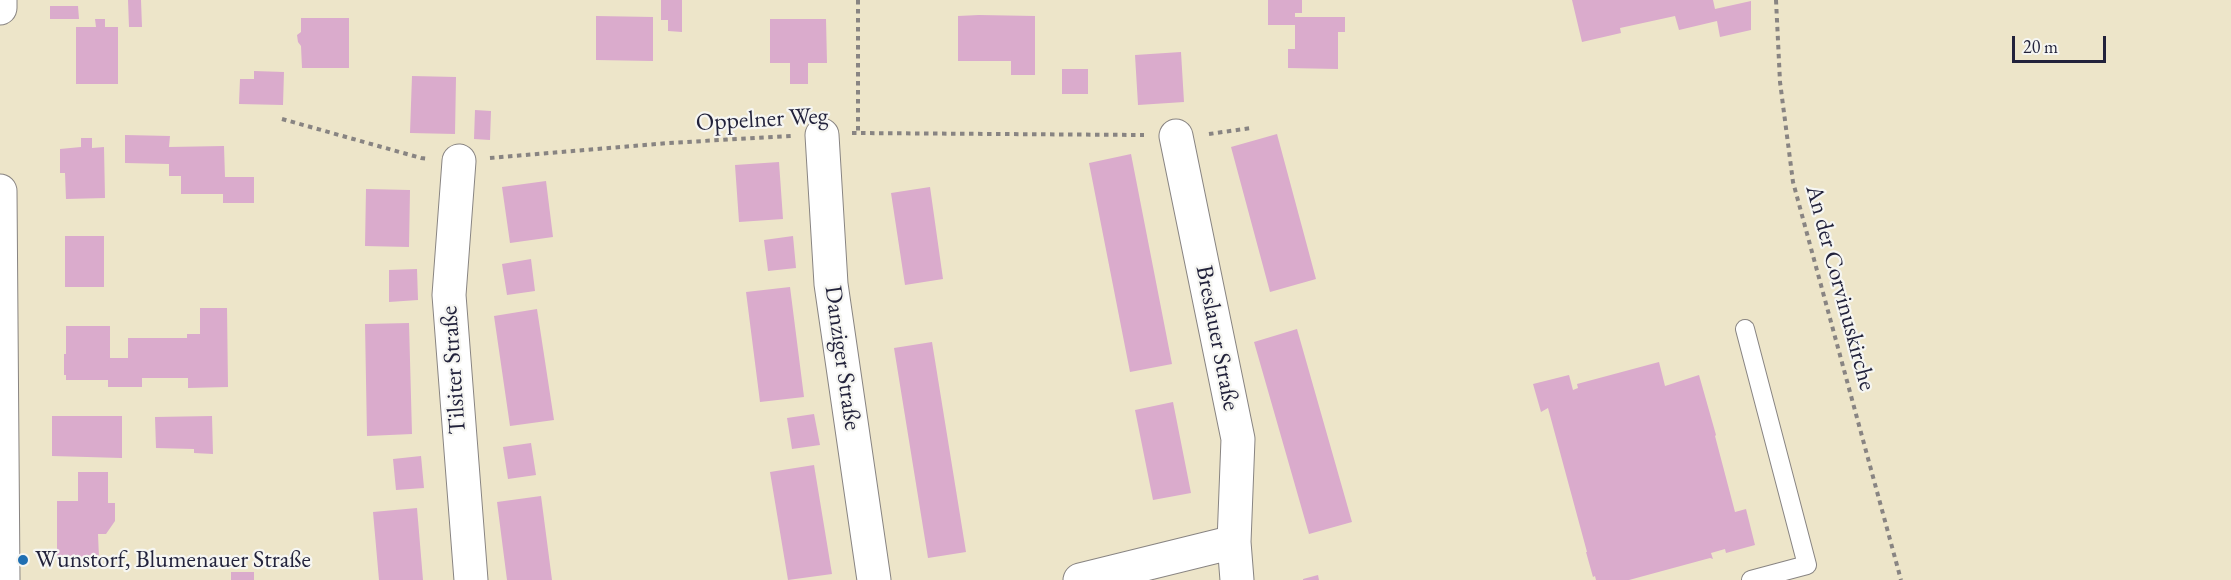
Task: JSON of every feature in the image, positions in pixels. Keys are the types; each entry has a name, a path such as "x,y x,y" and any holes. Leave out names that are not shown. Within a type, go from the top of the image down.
{"street":[{"path":"0,0 0,8"},
{"name":"Danziger Straße","path":"822,135 831,284 874,580"},
{"name":"Breslauer Straße","path":"1176,136 1238,439 1234,542 1237,580"},
{"name":"Tilsiter Straße","path":"459,161 449,295 471,580"},
{"path":"0,212 3,580"},
{"path":"1080,580 1234,542"}],"lane":[{"path":"1745,329 1806,565 1750,580"}],"path":[{"path":"858,0 858,132"},
{"name":"An der Corvinuskirche","path":"1776,0 1779,82 1792,182 1901,580"},
{"name":"Oppelner Weg","path":"282,118 421,158 459,161 668,143 858,132 1176,136 1251,128"}],"building":[{"path":"128,0 141,0 142,27 129,27"},
{"path":"661,0 682,0 682,32 668,31 668,20 661,20"},
{"path":"1268,0 1302,0 1302,13 1295,13 1295,17 1345,17 1345,32 1338,32 1338,69 1288,68 1288,49 1295,49 1295,25 1268,25"},
{"path":"1572,0 1713,0 1715,9 1751,1 1751,30 1720,37 1717,21 1679,30 1675,16 1620,28 1621,33 1582,42"},
{"path":"50,6 78,6 79,19 50,19"},
{"path":"596,16 653,17 653,61 596,60"},
{"path":"958,16 1035,16 1035,75 1011,75 1011,61 958,61"},
{"path":"301,18 349,18 349,68 302,68 301,46 297,35 301,32"},
{"path":"95,19 105,19 105,27 118,27 118,84 76,84 76,27 96,27"},
{"path":"770,19 826,19 827,63 808,63 808,84 790,84 790,63 770,63"},
{"path":"1181,52 1184,102 1138,105 1135,55"},
{"path":"1062,69 1088,69 1088,94 1062,94"},
{"path":"254,71 284,72 283,105 239,104 240,79 254,79"},
{"path":"412,76 456,77 455,134 410,133"},
{"path":"475,110 491,111 490,140 474,139"},
{"path":"1277,134 1316,279 1270,292 1231,147"},
{"path":"125,135 170,136 169,147 224,146 225,177 254,177 254,203 223,203 223,194 181,194 181,176 169,176 169,164 125,163"},
{"path":"81,138 92,138 92,148 104,147 105,198 66,199 65,173 60,173 60,149 81,147"},
{"path":"1131,154 1172,364 1130,372 1089,163"},
{"path":"779,162 783,219 739,222 735,165"},
{"path":"546,181 553,237 510,243 502,187"},
{"path":"930,187 943,279 905,285 891,193"},
{"path":"366,189 410,190 409,247 365,246"},
{"path":"65,236 104,236 104,287 65,287"},
{"path":"793,236 796,268 768,271 764,240"},
{"path":"531,259 535,291 507,295 502,264"},
{"path":"417,269 418,300 389,302 389,270"},
{"path":"790,287 804,397 760,402 746,292"},
{"path":"200,308 227,308 228,387 188,388 188,378 142,378 142,387 108,387 108,380 66,380 64,354 66,354 66,326 110,326 110,358 128,358 128,338 187,338 187,334 200,334"},
{"path":"537,309 554,420 510,426 494,316"},
{"path":"409,323 412,434 367,436 365,324"},
{"path":"1297,329 1352,522 1309,534 1254,342"},
{"path":"932,342 966,552 928,558 894,348"},
{"path":"1659,362 1665,386 1699,375 1735,512 1746,509 1755,545 1726,553 1725,549 1711,553 1713,559 1629,580 1596,580 1595,576 1593,577 1586,552 1548,408 1541,412 1533,384 1569,375 1573,390 1578,388 1577,384"},
{"path":"1173,402 1191,493 1153,500 1135,410"},
{"path":"814,414 820,445 792,449 787,418"},
{"path":"52,416 122,416 122,458 52,456"},
{"path":"212,416 213,454 194,453 194,449 156,448 155,417"},
{"path":"531,443 536,475 508,479 503,447"},
{"path":"421,456 424,488 396,490 393,459"},
{"path":"814,465 832,574 788,580 770,472"},
{"path":"78,472 108,472 108,503 115,503 115,521 106,534 98,534 99,558 57,558 57,501 78,501"},
{"path":"541,496 552,580 507,580 497,502"},
{"path":"417,508 423,580 379,580 373,512"},
{"path":"231,572 254,572 254,580 231,580"},
{"path":"1318,575 1319,580 1303,580 1303,579"}],"place":[{"name":"Wunstorf, Blumenauer Straße","path":"23,560"}]}
